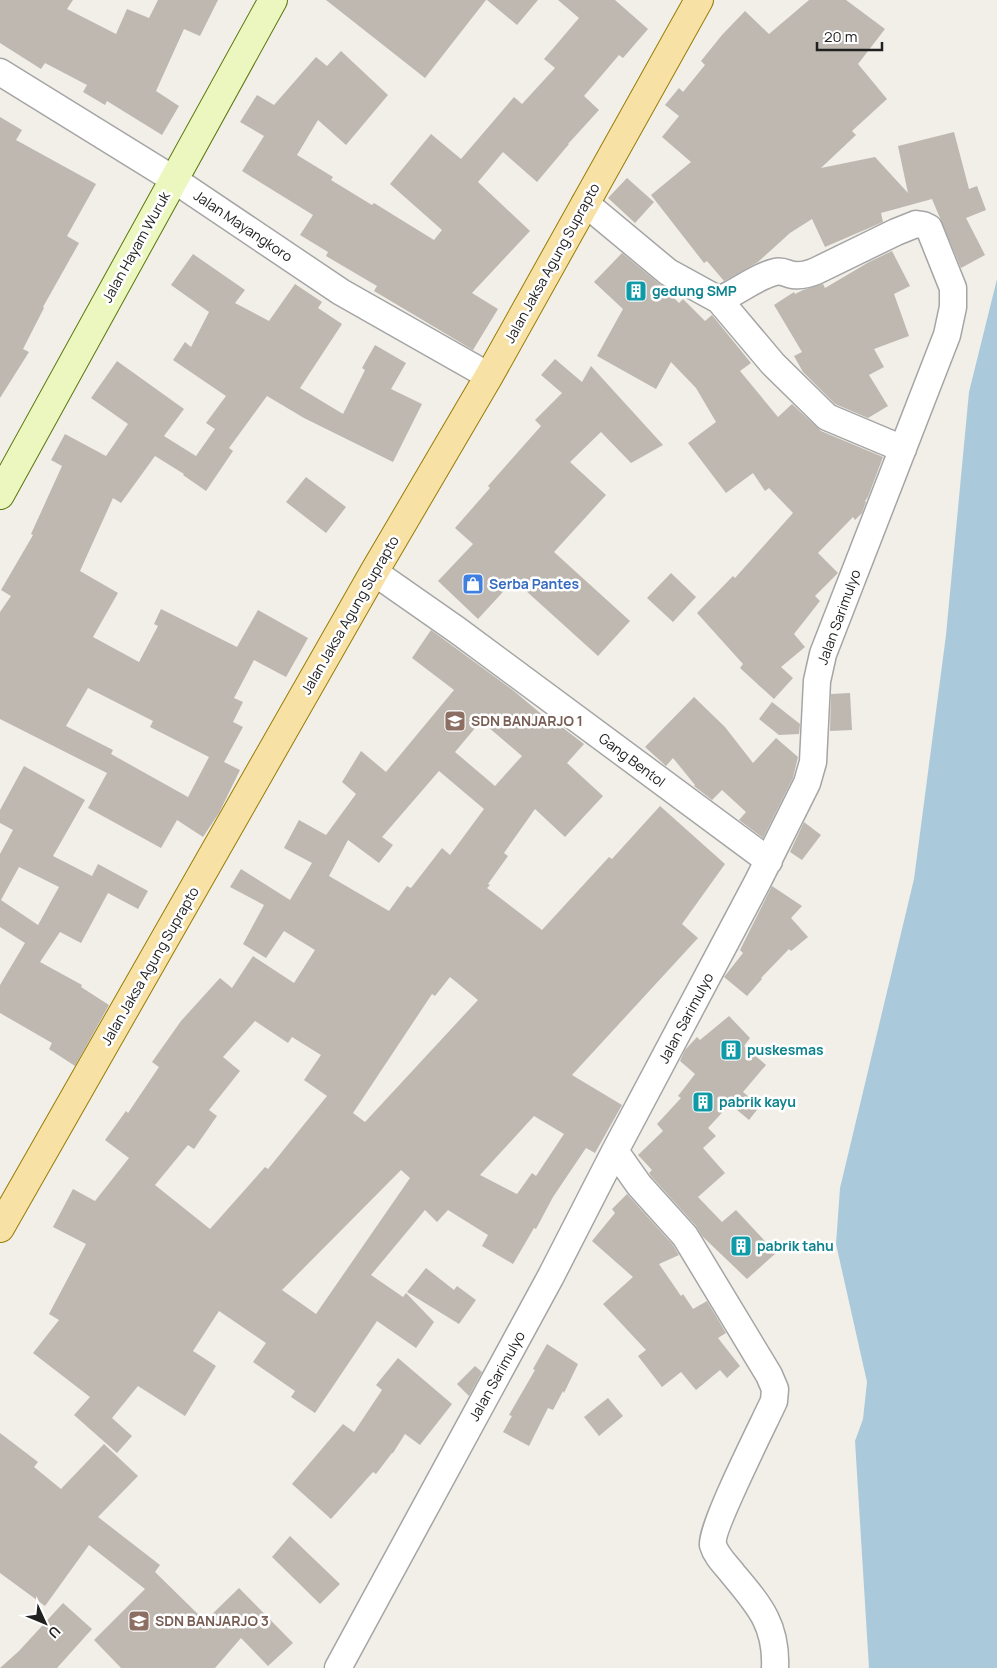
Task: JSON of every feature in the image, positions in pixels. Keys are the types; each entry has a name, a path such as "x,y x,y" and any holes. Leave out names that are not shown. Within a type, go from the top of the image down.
{"main road":[{"name":"Jalan Jaksa Agung Suprapto","path":"0,1228 374,572 489,376 699,0"}],"street":[{"name":"Jalan Hayam Wuruk","path":"0,495 273,0"},
{"name":"Jalan Mayangkoro","path":"0,72 173,179 341,292 489,376"},
{"path":"585,203 668,272 719,300 773,364 827,417 903,449"},
{"name":"Jalan Sarimulyo","path":"338,1668 551,1276 807,783 813,762 817,681 824,654 947,335 953,307 952,288 929,228 923,224 916,224 896,232 816,272 805,275 792,275 781,270 765,275 732,295 719,300"},
{"name":"Gang Bentol","path":"374,572 457,630 768,861"},
{"path":"615,1151 639,1185 685,1236 776,1389 774,1401 718,1522 713,1544 719,1557 759,1605 770,1625 776,1653 775,1668"}],"water":[{"path":"997,279 997,1668 869,1668 855,1441 863,1419 867,1382 836,1244 840,1188 914,879 946,635 969,392"}],"building":[{"path":"0,0 73,0 67,9 116,34 127,9 149,18 158,0 218,0 200,36 184,29 156,91 179,106 162,135 107,101 105,105 83,92 87,85 45,63 41,69 0,43"},
{"path":"326,0 486,0 425,78"},
{"path":"487,0 538,0 517,25"},
{"path":"558,0 615,0 648,29 623,58 619,55 584,96 599,110 537,182 503,152 478,182 530,231 472,293 498,309 473,350 374,291 377,286 326,256 328,252 300,235 313,215 242,171 264,136 240,122 257,95 274,105 316,57 327,66 341,51 388,95 346,145 318,120 297,155 333,177 331,180 372,205 374,203 434,240 442,230 390,184 431,134 461,159 514,97 522,104 555,68 544,59 579,18"},
{"path":"809,0 846,0 885,29 858,64 887,99 852,131 856,135 821,168 875,157 908,193 898,146 954,132 969,189 977,186 986,210 966,218 985,255 961,268 932,199 881,213 883,222 825,247 812,219 790,233 758,262 724,281 707,261 704,263 651,195 691,162 662,137 679,116 665,105 679,88 683,92 705,65 701,61 745,11 769,34"},
{"path":"0,117 22,130 16,140 96,184 67,236 79,243 43,307 23,349 29,352 0,398"},
{"path":"627,178 654,202 635,223 608,198"},
{"path":"892,251 910,286 894,294 909,336 874,349 884,367 869,375 888,406 868,418 835,404 803,372 794,356 802,352 774,305 794,292 795,294 823,284 825,288"},
{"path":"622,253 679,303 683,299 705,321 712,315 751,363 740,371 778,417 792,404 821,431 883,457 862,513 855,520 853,517 818,553 838,573 815,596 820,601 794,634 805,647 781,667 793,678 774,699 740,668 743,664 697,613 733,576 735,578 793,513 769,488 765,491 753,473 726,493 688,443 716,422 696,388 671,362 656,389 597,356 623,309 594,282"},
{"path":"193,254 245,290 235,303 269,321 295,284 322,302 318,308 342,324 300,388 343,414 365,370 362,368 375,345 406,363 391,389 422,404 393,462 304,418 267,396 229,448 233,451 206,491 184,474 155,456 121,503 113,498 80,571 118,593 93,637 139,662 158,626 154,624 161,609 237,647 258,610 308,638 286,677 254,660 234,698 243,702 233,722 243,727 224,762 240,770 219,813 203,837 177,820 161,848 88,808 107,773 0,719 0,612 11,596 1,590 33,535 31,534 62,466 51,460 65,434 106,456 128,424 91,398 117,361 184,409 164,436 196,456 215,429 206,423 226,396 173,360 185,342 191,347 209,312 171,285","holes":["88,688 153,721 150,727 209,757 188,797 111,754 113,750 66,726"]},
{"path":"555,359 582,382 591,366 663,445 631,463 601,432 570,462 606,495 554,552 630,621 598,656 514,580 478,619 438,581 473,544 455,528 490,488 488,486 541,426 535,420 562,393 541,375"},
{"path":"306,477 346,507 326,533 286,502"},
{"path":"671,573 696,597 673,622 647,598"},
{"path":"431,630 514,691 552,723 554,721 584,744 567,763 603,796 565,837 535,809 504,853 508,856 487,888 542,930 609,857 612,859 660,806 725,864 682,924 698,938 572,1075 622,1105 595,1153 586,1148 553,1197 536,1229 534,1228 513,1264 482,1246 488,1235 448,1210 437,1222 425,1210 371,1275 403,1297 406,1293 434,1322 416,1348 377,1321 315,1413 291,1397 295,1391 253,1362 266,1343 219,1311 193,1351 216,1366 185,1416 138,1386 112,1418 132,1436 117,1453 74,1415 90,1397 33,1353 59,1320 49,1314 86,1244 53,1227 73,1189 95,1201 129,1158 105,1140 126,1111 128,1113 159,1067 152,1062 181,1021 220,978 232,988 253,956 294,983 315,950 284,931 266,958 243,944 264,905 230,887 241,869 290,900 312,863 284,848 299,820 326,835 356,794 342,782 361,751 386,772 454,690 412,658","holes":["481,721 522,756 495,786 455,752","439,771 484,809 450,855 442,848 411,888 407,886 389,911 329,876 348,840 379,863 393,845 382,837","450,977 478,1000 365,1122 353,1113 432,994 435,996","255,1021 288,1043 292,1037 321,1055 304,1080 327,1096 268,1169 265,1167 210,1229 155,1185 188,1145 194,1149 217,1116 209,1110 240,1071 223,1057","534,1116 564,1134 536,1176 532,1173 517,1194 480,1175","401,1170 410,1178 316,1314 282,1290"]},
{"path":"850,693 852,730 830,731 831,694"},
{"path":"694,697 725,727 753,763 776,738 798,757 793,778 763,838 739,820 746,812 722,790 712,800 694,786 673,758 666,766 645,747"},
{"path":"772,702 800,724 799,734 779,735 759,719"},
{"path":"24,766 85,800 53,856 92,876 98,864 148,891 138,909 108,893 81,943 60,932 40,962 82,985 81,987 109,1005 75,1066 49,1049 52,1043 0,1013 0,985 25,943 0,927 0,854 13,830 0,823 0,810","holes":["19,867 59,887 38,925 1,900"]},
{"path":"804,822 821,835 802,860 790,852"},
{"path":"772,886 802,906 791,918 808,937 791,951 789,949 761,978 747,996 724,977 743,953 740,950"},
{"path":"729,1016 750,1038 744,1046 766,1065 743,1092 760,1106 749,1120 730,1104 708,1128 716,1136 703,1148 725,1173 698,1197 722,1222 736,1210 776,1253 747,1279 702,1236 696,1226 651,1176 649,1173 652,1170 638,1155 663,1131 657,1124 681,1098 678,1096 695,1074 680,1061 685,1050 697,1037 700,1040"},
{"path":"627,1194 673,1245 679,1255 659,1264 681,1296 683,1294 693,1309 707,1301 726,1333 718,1338 740,1366 727,1378 720,1370 696,1390 681,1372 662,1387 638,1356 646,1350 603,1304 633,1277 592,1241 615,1213 612,1209"},
{"path":"426,1268 454,1290 457,1286 476,1300 459,1324 407,1292"},
{"path":"547,1344 578,1364 564,1393 563,1391 553,1410 548,1408 529,1446 503,1432 512,1416 509,1415 535,1370 533,1369"},
{"path":"398,1358 452,1404 420,1445 405,1434 376,1474 373,1472 331,1519 292,1484 343,1424 354,1432 382,1390 376,1385"},
{"path":"475,1366 482,1372 469,1396 457,1384"},
{"path":"608,1398 623,1416 599,1436 584,1417"},
{"path":"0,1433 38,1462 34,1467 61,1489 104,1444 138,1476 98,1517 160,1565 155,1572 205,1621 239,1588 293,1643 268,1666 241,1638 215,1668 121,1668 94,1640 145,1589 89,1545 45,1606 0,1573"},
{"path":"290,1536 340,1584 320,1604 272,1557"},
{"path":"63,1603 92,1629 57,1668 0,1668 19,1651"}],"place":[{"name":"gedung SMP","path":"636,291"},
{"name":"Serba Pantes","path":"473,584"},
{"name":"SDN BANJARJO 1","path":"455,721"},
{"name":"puskesmas","path":"731,1050"},
{"name":"pabrik kayu","path":"703,1102"},
{"name":"pabrik tahu","path":"741,1246"},
{"name":"SDN BANJARJO 3","path":"139,1621"}]}
